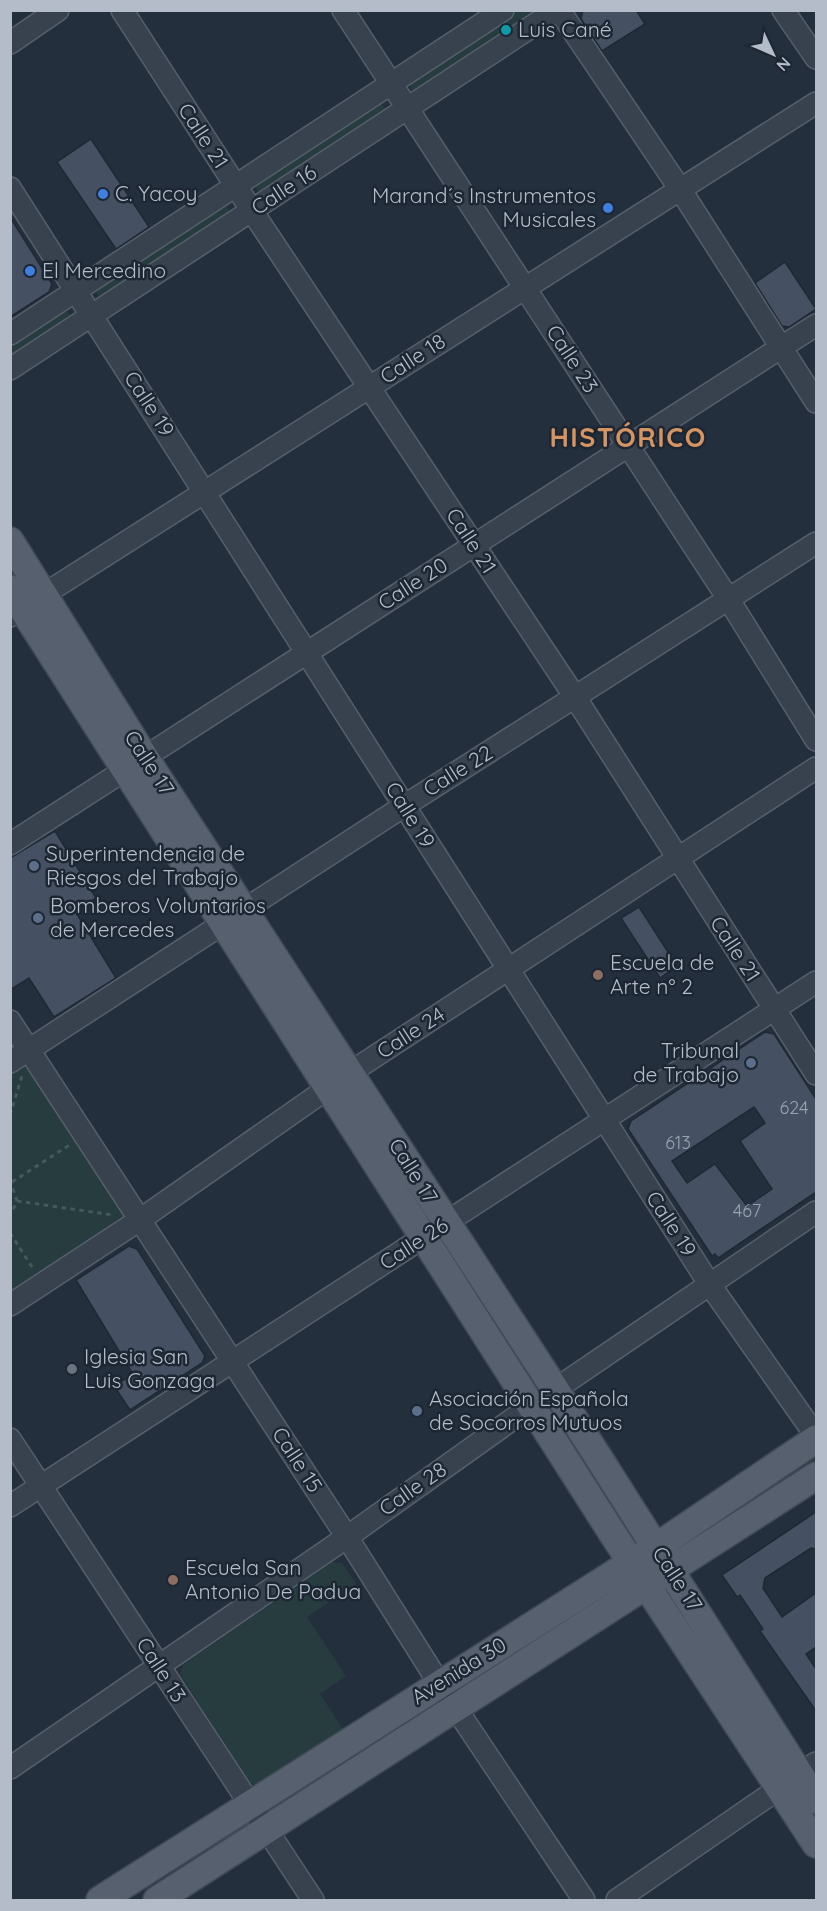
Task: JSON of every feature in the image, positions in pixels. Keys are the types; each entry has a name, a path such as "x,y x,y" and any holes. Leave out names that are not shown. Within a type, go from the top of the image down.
{"main road":[{"name":"Calle 17","path":"10,541 22,602 135,765 246,910 555,1389 798,1775 816,1844"},
{"name":"Calle 17","path":"135,765 223,925 646,1585 816,1800"},
{"name":"Avenida 30","path":"100,1900 656,1547 816,1438"},
{"name":"Avenida 30","path":"157,1900 816,1476"}],"street":[{"path":"10,43 58,10"},
{"name":"Calle 21","path":"122,10 235,186 371,387 575,697 816,1074"},
{"name":"Calle 23","path":"343,10 406,110 526,287 729,600 816,740"},
{"name":"Calle 16","path":"10,334 503,10"},
{"path":"558,10 680,189 816,402"},
{"name":"Calle 16","path":"10,369 558,10"},
{"path":"783,10 816,58"},
{"name":"Calle 18","path":"22,602 371,387 816,103"},
{"name":"Calle 19","path":"10,188 710,1285 816,1438"},
{"name":"Calle 20","path":"10,844 816,325"},
{"name":"Calle 22","path":"10,1062 404,806 816,543"},
{"name":"Calle 24","path":"10,1305 141,1219 351,1072 509,971 816,768"},
{"name":"Calle 26","path":"10,1506 816,982"},
{"name":"Calle 15","path":"10,1021 234,1362 439,1683 584,1900"},
{"name":"Calle 28","path":"10,1768 347,1537 555,1389 816,1212"},
{"name":"Calle 13","path":"10,1439 313,1900"},
{"path":"617,1900 798,1775"}],"path":[{"path":"10,1115 29,1050"},
{"path":"10,1216 17,1201 11,1181 85,1135"},
{"path":"17,1201 141,1219"},
{"path":"10,1233 43,1284"}],"green space":[{"path":"516,11 540,11 414,92 411,89 410,81 413,78"},
{"path":"379,102 387,109 260,193 257,190 256,182"},
{"path":"223,204 231,211 100,297 97,295 97,287"},
{"path":"63,309 72,316 11,361 11,342"},
{"path":"29,1050 141,1219 11,1305 11,1062"},
{"path":"816,1452 816,1468 692,1548 685,1537"},
{"path":"332,1562 342,1563 356,1584 307,1617 346,1676 320,1694 343,1729 258,1785 250,1783 180,1674 183,1665"}],"building":[{"path":"583,10 636,10 645,24 602,51 581,19"},
{"name":"C. Yacoy","path":"91,139 149,227 116,249 57,162"},
{"path":"10,217 52,284 49,292 10,317"},
{"path":"785,262 816,309 789,327 782,326 755,283"},
{"name":"Bomberos Voluntarios de Mercedes","path":"55,831 96,898 75,911 116,978 54,1017 29,978 10,990 10,858"},
{"path":"639,907 677,966 660,978 621,918"},
{"path":"765,1032 774,1034 816,1099 816,1192 718,1258 715,1254 712,1256 628,1129 631,1121","holes":["754,1107 765,1123 740,1141 772,1189 747,1206 715,1164 687,1183 672,1161"]},
{"path":"129,1246 137,1249 205,1356 202,1363 130,1410 114,1386 133,1374 76,1280"},
{"path":"816,1512 816,1549 811,1548 765,1578 763,1588 782,1617 816,1593 816,1647 806,1654 816,1669 816,1711 760,1631 763,1629 740,1595 737,1597 722,1575"}],"place":[{"name":"Luis Cané","path":"506,30"},
{"name":"C. Yacoy","path":"103,194"},
{"name":"Marand´s Instrumentos Musicales","path":"608,208"},
{"name":"El Mercedino","path":"30,271"},
{"name":"Superintendencia de Riesgos del Trabajo","path":"34,866"},
{"name":"Bomberos Voluntarios de Mercedes","path":"38,918"},
{"name":"Escuela de Arte n° 2","path":"598,975"},
{"name":"Tribunal de Trabajo","path":"751,1063"},
{"name":"Iglesia San Luis Gonzaga","path":"72,1369"},
{"name":"Asociación Española de Socorros Mutuos","path":"417,1411"},
{"name":"Escuela San Antonio De Padua","path":"173,1580"}],"district":[{"name":"HISTÓRICO","path":"628,438"}]}
